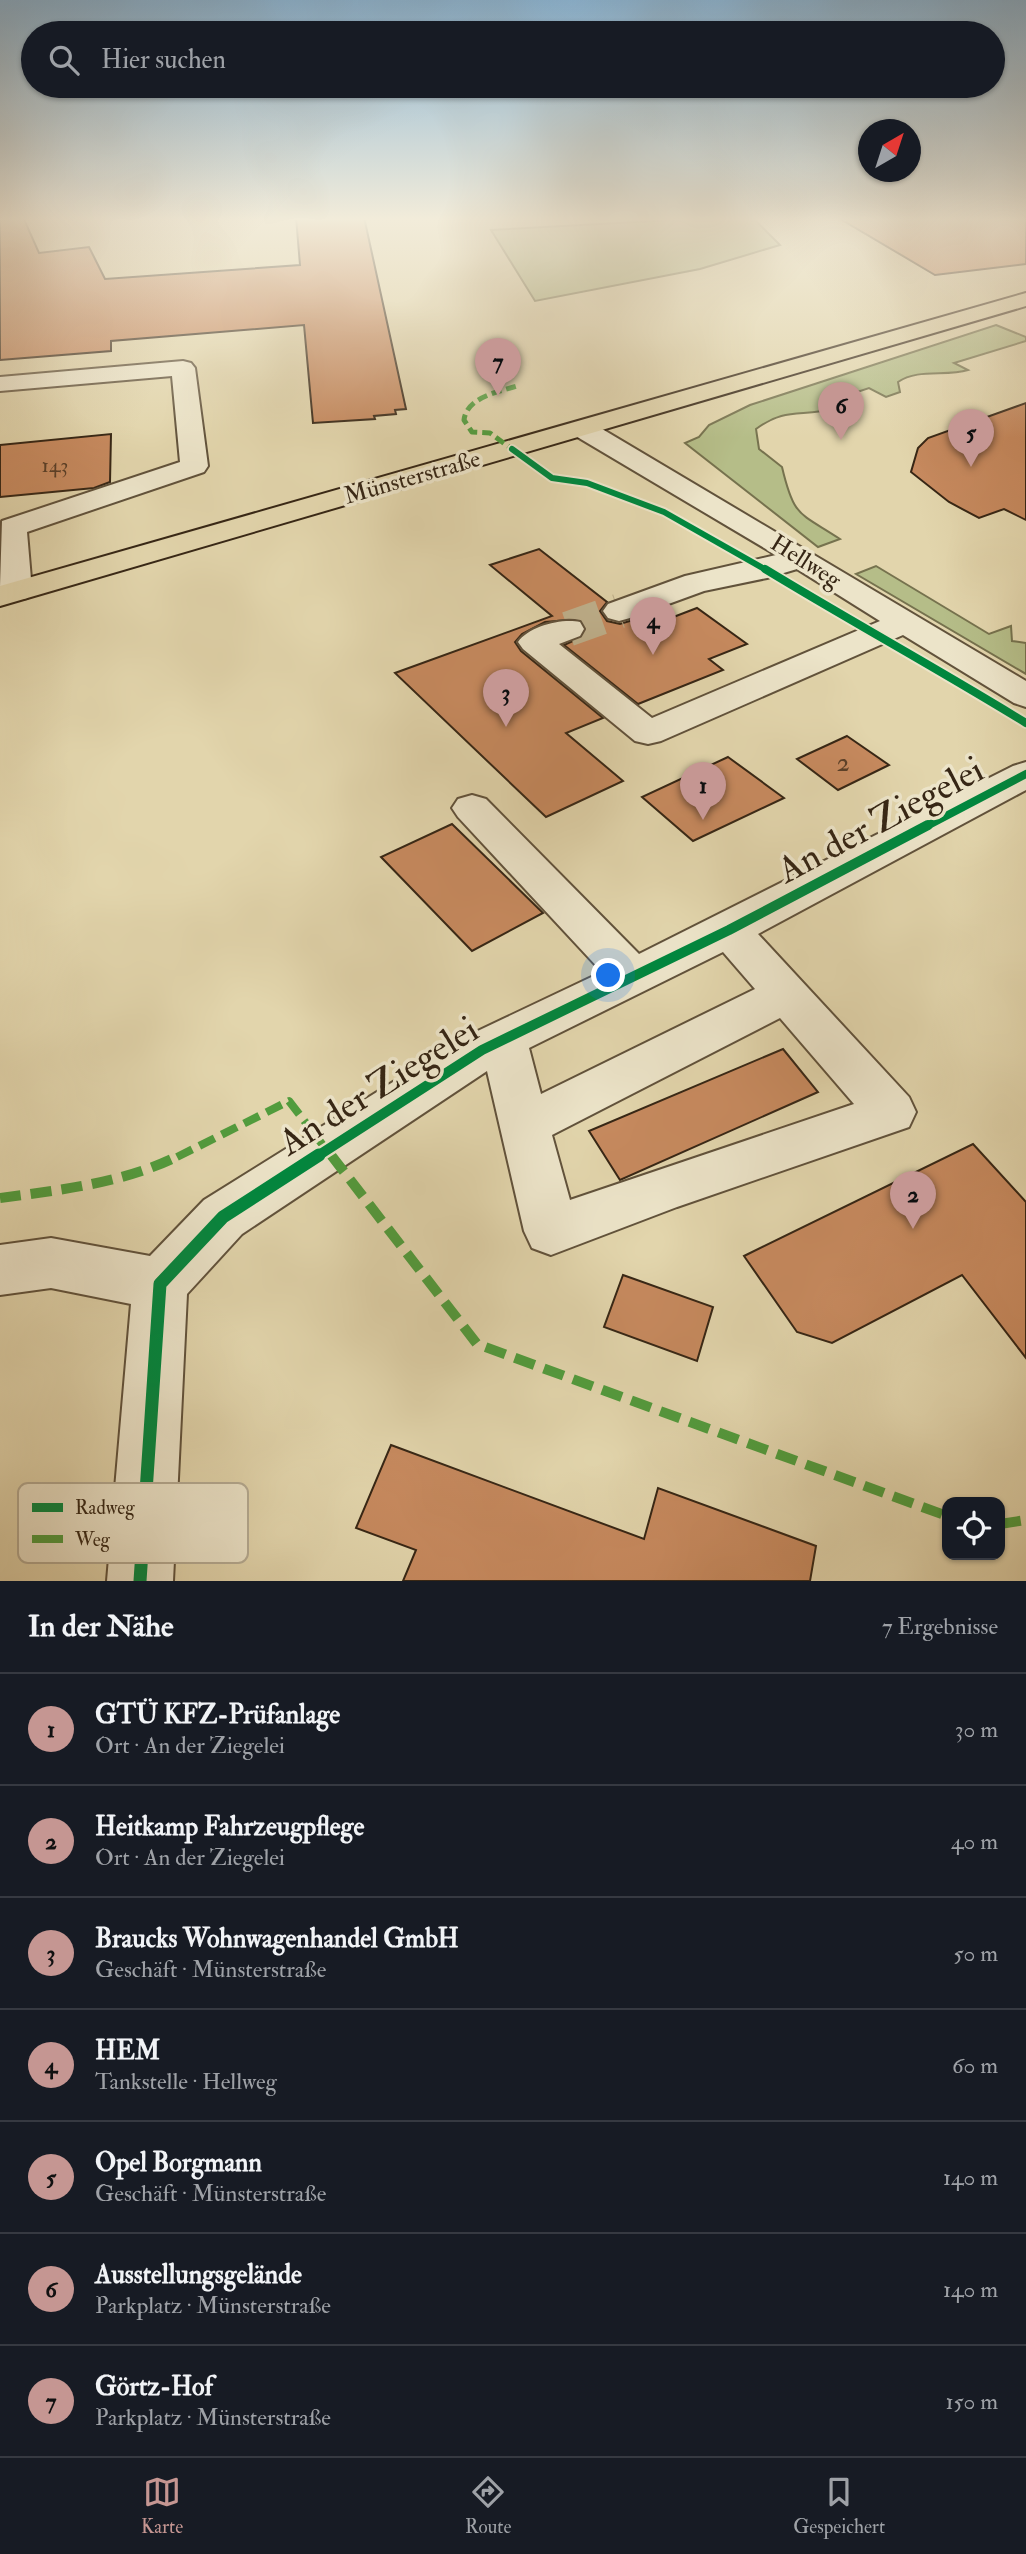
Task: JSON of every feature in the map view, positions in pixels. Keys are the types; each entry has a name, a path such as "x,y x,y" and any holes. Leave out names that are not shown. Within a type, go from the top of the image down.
{"main road":[{"name":"Münsterstraße","path":"8,593 1026,299"}],"street":[{"path":"0,384 183,368 194,466 12,527 8,593"},
{"name":"Hellweg","path":"583,429 800,557 1026,696"},
{"path":"619,611 696,583 766,569 800,557"},
{"path":"568,629 536,642 648,733 876,637 905,622"},
{"name":"An der Ziegelei","path":"160,1284 223,1217 503,1039 729,930 1026,774"},
{"path":"472,808 633,976"},
{"path":"503,1039 551,1231 666,1188 891,1112 729,930"},
{"path":"525,1125 786,995"},
{"path":"0,1270 51,1263 160,1284 147,1483"},
{"path":"140,1581 141,1563"}],"green space":[{"path":"529,291 588,291 535,301"},
{"path":"996,325 1026,337 1026,341 954,363 968,370 906,378 898,382 900,392 886,397 869,388 824,403 834,408 777,417 756,429 759,449 782,467 790,496 800,512 840,539 818,547 685,443 699,437 709,425 750,405"},
{"path":"876,566 989,634 1011,626 1012,641 1026,643 1026,674 856,574"}],"building":[{"path":"0,291 380,291 406,409 395,410 396,414 374,416 375,419 313,423 304,325 111,341 111,351 0,360"},
{"path":"1026,403 1026,520 1004,509 979,518 949,502 911,472 918,448 928,438"},
{"path":"111,434 110,482 94,488 0,497 0,445"},
{"path":"539,549 607,602 600,611 607,621 620,624 633,620 645,628 697,608 747,644 709,659 723,670 638,704 564,645 582,637 586,628 580,619 545,622 522,634 515,642 521,651 603,718 566,733 623,781 546,817 395,673 552,616 490,565"},
{"path":"847,736 889,765 838,790 797,759"},
{"path":"728,757 784,798 693,841 642,797"},
{"path":"452,824 543,913 472,951 381,857"},
{"path":"783,1049 818,1092 620,1180 589,1131"},
{"path":"973,1144 1026,1202 1026,1358 962,1275 832,1343 797,1332 744,1256"},
{"path":"623,1275 713,1307 697,1361 604,1327"},
{"path":"391,1445 644,1539 658,1488 816,1546 810,1581 403,1581 416,1550 356,1528"}],"tunnel":[{"path":"568,629 619,611"}],"marked path":[{"path":"516,452 490,433 472,432 464,420 465,413 482,397 517,386"},
{"path":"0,1198 78,1187 163,1164 289,1101 477,1344 942,1514"},
{"path":"1005,1523 1026,1520"}],"cycle path":[{"path":"512,449 552,478 587,483 664,512 711,536 876,637 941,670 1026,723"},
{"path":"147,1483 160,1284 223,1217 482,1050 729,930 1026,774"},
{"path":"140,1581 141,1563"}],"place":[{"name":"Görtz-Hof","path":"498,396"},
{"name":"Ausstellungsgelände","path":"841,440"},
{"name":"Opel Borgmann","path":"971,467"},
{"name":"HEM","path":"653,655"},
{"name":"Braucks Wohnwagenhandel GmbH","path":"506,727"},
{"name":"GTÜ KFZ-Prüfanlage","path":"703,820"},
{"name":"Heitkamp Fahrzeugpflege","path":"913,1229"}]}
